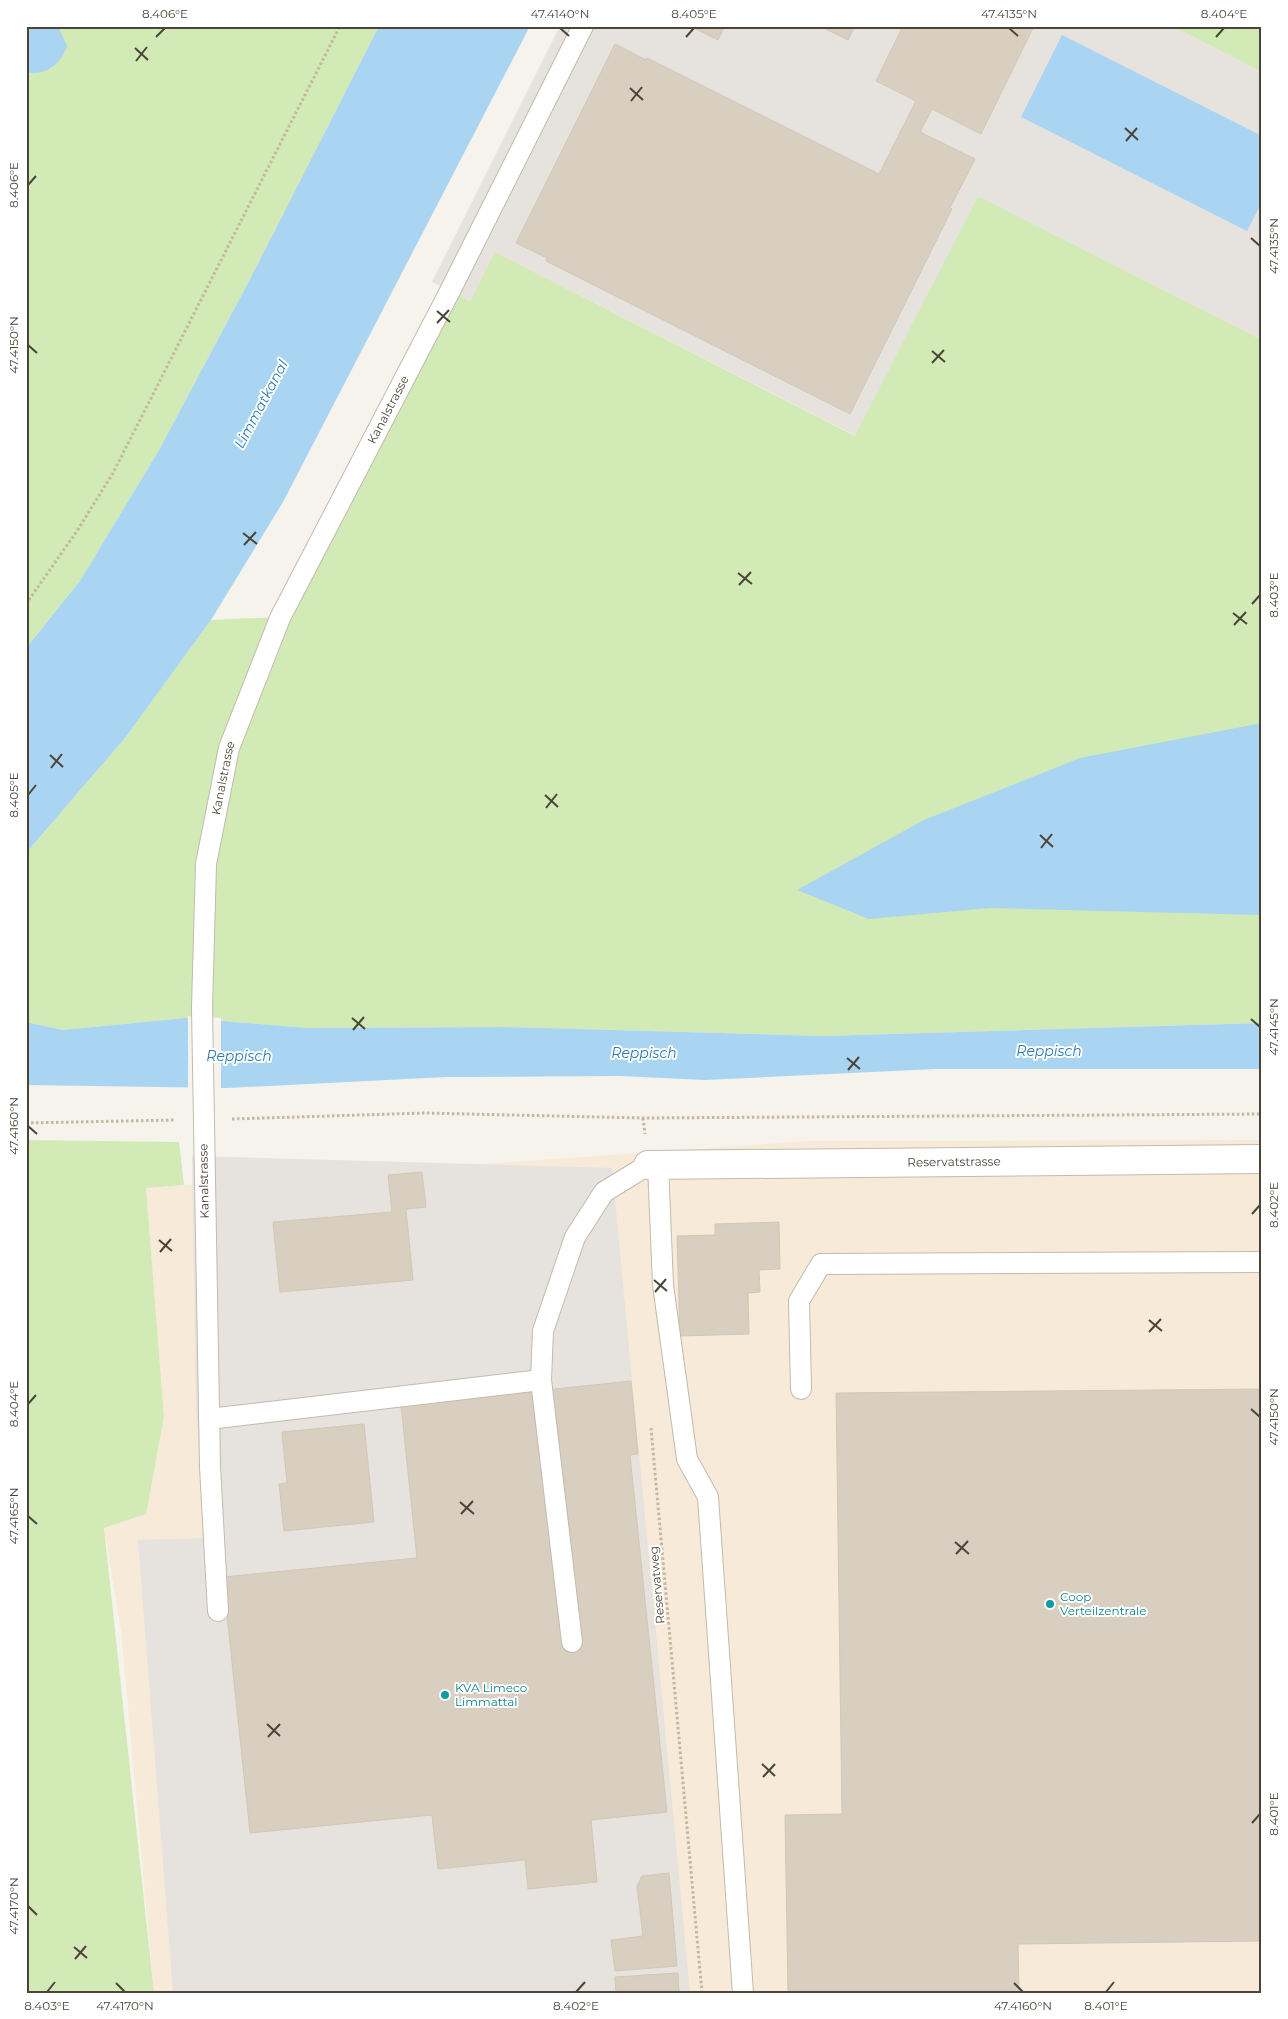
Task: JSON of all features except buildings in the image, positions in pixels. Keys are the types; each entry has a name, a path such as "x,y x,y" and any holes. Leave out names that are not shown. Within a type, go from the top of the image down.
{"street":[{"name":"Reservatstrasse","path":"653,1165 1262,1158"}],"lane":[{"name":"Kanalstrasse","path":"218,1611 210,1467 202,1008 206,864 229,748 280,618 455,282 583,26"},
{"path":"572,1642 541,1380 543,1331 575,1237 604,1192 653,1165 663,1285 687,1459 708,1497 743,1993"},
{"path":"801,1389 799,1301 821,1264 1262,1262"},
{"path":"209,1419 541,1380"}],"path":[{"path":"26,604 77,531 112,473 340,26"},
{"path":"26,1123 203,1113 424,1113 643,1118 1262,1114"},
{"name":"Reservatweg","path":"651,1421 702,1993"}],"shaded area":[{"path":"560,26 1172,26 1262,72 1262,340 978,196 856,436 495,252 470,301 432,282"},
{"path":"1262,1140 1262,1993 154,1993 121,1630 104,1528 146,1514 164,1417 146,1188 809,1141"},
{"path":"192,1156 612,1168 690,1993 173,1993 138,1540 205,1538 196,1408"}],"green space":[{"path":"26,26 379,26 248,283 159,450 80,581 26,648"},
{"path":"1172,26 1262,26 1262,72"},
{"path":"978,196 1262,340 1262,1023 824,1036 504,1027 308,1028 185,1018 63,1030 26,1022 26,853 125,738 211,620 281,617 450,291 470,301 495,252 855,436"},
{"path":"26,1140 179,1142 184,1185 146,1188 164,1417 146,1514 104,1528 154,1993 26,1993"}],"water":[{"path":"26,26 58,26 67,46 61,58 52,67 40,72 26,72"},
{"name":"Limmatkanal","path":"379,26 530,26 283,502 211,620 125,738 26,853 26,648 80,581 159,450 248,283"},
{"path":"1062,35 1262,136 1262,202 1247,231 1021,117"},
{"path":"1262,723 1262,915 990,908 869,919 797,890 924,820 1080,758"},
{"name":"Reppisch","path":"185,1018 308,1028 504,1027 824,1036 1262,1023 1262,1069 935,1069 705,1080 620,1076 446,1077 227,1088 26,1085 26,1022 63,1030"}],"pier":[{"path":"188,1016 221,1018 221,1090 188,1090"}],"place":[{"name":"Coop Verteilzentrale","path":"1050,1604"},
{"name":"KVA Limeco Limmattal","path":"445,1695"}]}
